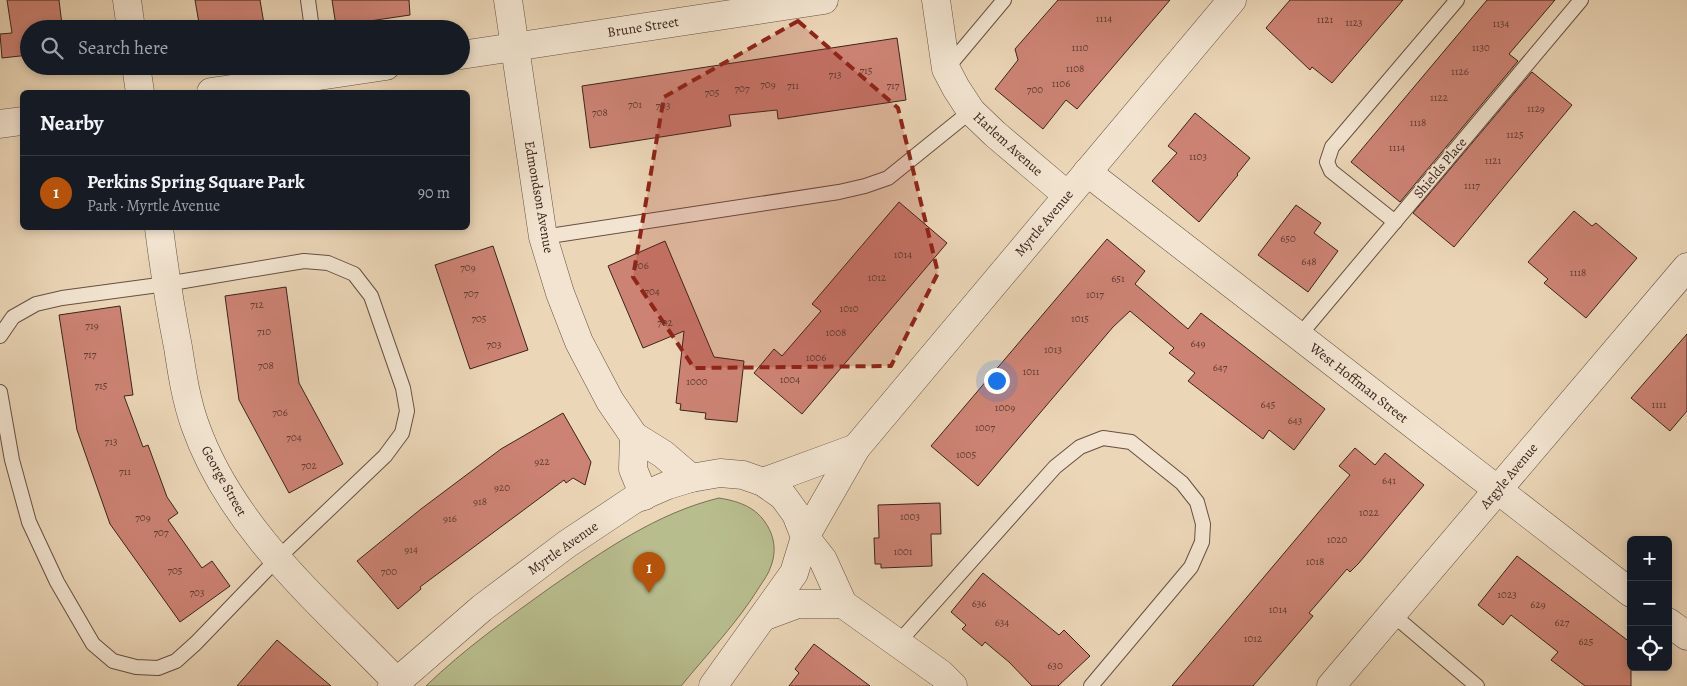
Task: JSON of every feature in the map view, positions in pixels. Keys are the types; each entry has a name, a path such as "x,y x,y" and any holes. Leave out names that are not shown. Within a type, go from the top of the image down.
{"street":[{"path":"127,0 130,20"},
{"name":"Edmondson Avenue","path":"508,0 543,237 560,293 580,342 610,401 634,436"},
{"name":"Brune Street","path":"470,54 515,47 708,9 824,0"},
{"name":"Harlem Avenue","path":"936,0 946,68 971,111 995,134 1067,195"},
{"name":"Myrtle Avenue","path":"713,686 794,572 804,537 856,448 1232,0"},
{"path":"137,75 140,90"},
{"path":"221,90 298,75"},
{"path":"0,124 20,121"},
{"name":"West Hoffman Street","path":"1087,172 1627,590"},
{"name":"George Street","path":"159,230 166,284 183,379 194,424 212,466 239,512 277,559 394,684"},
{"name":"Argyle Avenue","path":"1331,686 1687,267"},
{"path":"634,436 663,454 691,478"},
{"path":"634,436 633,469 644,496"},
{"path":"763,482 856,448"},
{"name":"Myrtle Avenue","path":"394,684 482,608 551,556 633,500 668,485 691,478 720,473 743,475 763,482 783,496 796,514 804,537"},
{"path":"804,537 823,560 843,604 941,674 952,686"},
{"path":"763,617 798,604 843,604"},
{"path":"1672,625 1687,636"}],"lane":[{"path":"308,0 311,20"},
{"path":"946,68 1004,0"},
{"path":"1395,222 1331,171 1327,162 1332,147 1457,0"},
{"name":"Shields Place","path":"1299,336 1582,0"},
{"path":"543,237 840,192 865,186 888,178 971,111"},
{"path":"0,336 13,317 36,304 62,298 166,284 304,261 328,263 354,274 371,296 403,388 407,411 402,433 385,456 277,559 196,643 176,661 158,668 136,667 113,661 94,644 58,582 30,522 12,460 0,392"},
{"path":"898,643 1056,467 1080,446 1103,438 1131,442 1182,483 1197,502 1203,524 1202,542 1192,567 1091,686"},
{"path":"1392,614 1477,686"}],"highlighted area":[{"path":"798,21 898,108 938,273 891,366 694,368 633,277 664,97"}],"green space":[{"path":"719,498 745,505 761,516 772,537 774,548 773,560 766,576 742,612 681,686 426,686 456,659 503,622 590,560 652,523 674,513"}],"building":[{"path":"7,0 59,0 61,20 20,20 20,56 2,58 0,34 12,33"},
{"path":"195,0 260,0 263,20 198,20"},
{"path":"332,0 409,0 410,15 376,20 335,20"},
{"path":"1058,0 1170,0 1077,109 1066,100 1043,129 995,89 1018,60 1015,49"},
{"path":"1290,0 1403,0 1332,83 1312,67 1310,70 1266,28"},
{"path":"1487,0 1555,0 1509,54 1518,61 1400,202 1351,162"},
{"path":"897,38 906,100 778,119 777,110 729,115 731,126 590,148 582,86"},
{"path":"1532,72 1572,105 1454,247 1413,213"},
{"path":"1195,113 1250,158 1199,222 1152,181 1177,153 1168,146"},
{"path":"899,202 947,243 802,414 754,373 774,349 782,356 821,311 812,304"},
{"path":"1296,205 1321,223 1314,233 1338,251 1308,292 1258,255"},
{"path":"1574,211 1592,226 1596,223 1637,258 1586,318 1544,283 1548,279 1528,262"},
{"path":"1107,239 1145,271 1135,284 1188,329 1201,313 1325,409 1294,450 1269,430 1263,439 1188,381 1195,373 1169,353 1174,348 1130,311 1113,327 978,486 931,446"},
{"path":"665,241 714,357 744,361 737,422 705,419 706,413 680,410 681,404 676,403 684,331 643,348 608,266"},
{"path":"493,246 528,350 470,369 435,265"},
{"path":"286,287 299,383 343,464 289,493 239,400 225,296"},
{"path":"120,306 133,395 124,396 143,447 148,445 167,497 178,513 168,520 202,568 212,561 230,586 180,622 110,524 77,430 59,315"},
{"path":"1687,334 1687,411 1670,431 1631,398"},
{"path":"563,413 591,462 585,485 573,478 566,483 564,480 420,587 421,589 398,609 357,561 421,509 501,449"},
{"path":"1355,448 1375,465 1385,453 1424,485 1359,563 1350,572 1347,569 1309,613 1313,616 1253,686 1172,686 1350,475 1339,466"},
{"path":"940,503 941,534 931,534 932,566 881,568 881,564 875,564 874,538 879,538 878,505"},
{"path":"1517,556 1627,640 1627,671 1631,671 1631,686 1585,686 1551,660 1558,652 1511,615 1503,625 1478,605"},
{"path":"983,573 1059,635 1064,630 1090,656 1058,686 1032,686 1009,662 985,642 982,646 962,629 966,625 951,612"},
{"path":"277,640 331,686 237,686"},
{"path":"814,644 870,686 789,686 799,673 795,669"}],"place":[{"name":"Perkins Spring Square Park","path":"649,593"}]}
